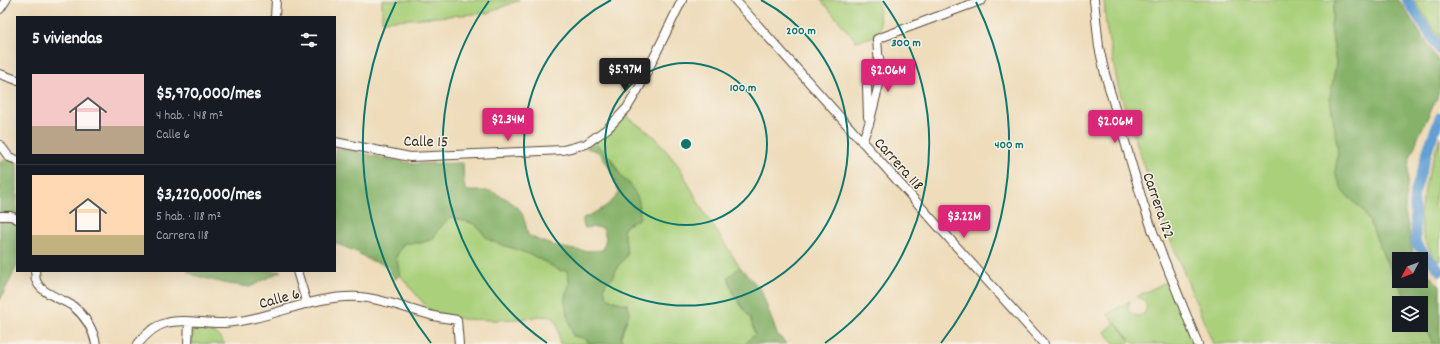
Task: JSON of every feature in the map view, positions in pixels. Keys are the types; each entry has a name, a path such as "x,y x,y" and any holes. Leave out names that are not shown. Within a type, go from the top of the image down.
{"street":[{"path":"0,9 6,0"},
{"path":"275,16 276,0"},
{"name":"Calle 15","path":"336,142 410,157 563,150 586,144 608,128 627,108 640,86 682,0"},
{"name":"Carrera 118","path":"735,0 1044,344"},
{"path":"862,142 869,124 880,80 880,57 877,39 982,0"},
{"name":"Carrera 122","path":"1094,0 1099,48 1105,74 1143,203 1153,232 1198,344"},
{"path":"869,124 867,85 880,57"},
{"path":"0,74 16,80"},
{"path":"0,145 9,157 16,160"},
{"path":"0,216 16,218"},
{"path":"35,272 36,280 41,288 73,307 83,316 91,327 96,344"},
{"path":"297,272 306,304"},
{"name":"Calle 6","path":"138,344 147,333 168,322 224,323 253,319 332,298 360,297 394,304 432,316 457,320 459,344"},
{"path":"188,344 189,322"}],"green space":[{"path":"382,0 519,0 488,13 382,21"},
{"path":"821,0 878,0 881,35 856,41"},
{"path":"1104,0 1335,0 1331,26 1336,64 1330,97 1338,152 1335,172 1343,192 1362,209 1372,227 1384,257 1392,272 1392,288 1401,288 1405,296 1392,296 1392,332 1427,332 1434,344 1213,344 1159,211 1118,86 1106,26"},
{"path":"1335,0 1399,0 1440,64 1440,84 1437,98 1419,135 1409,161 1405,211 1413,252 1392,252 1392,272 1384,257 1372,227 1362,209 1343,192 1335,172 1338,152 1330,97 1336,64 1331,26"},
{"path":"1413,0 1440,0 1440,39 1417,5"},
{"path":"625,115 656,138 680,168 703,211 740,267 729,277 734,295 750,318 755,334 745,344 622,344 621,336 624,328 627,304 609,298 606,295 604,287 606,282 612,279 618,266 627,255 623,230 627,225 640,218 631,185 623,179 610,157 593,142 612,130"},
{"path":"1440,137 1440,180 1437,184 1434,206 1440,217 1440,262 1435,259 1424,239 1420,215 1426,183"},
{"path":"593,142 610,157 623,179 631,185 639,201 640,218 627,225 623,230 627,255 618,266 612,279 606,282 604,287 606,295 609,298 627,304 630,311 621,336 622,344 591,344 584,338 573,336 565,305 565,296 569,284 566,270 561,271 532,255 489,240 475,224 450,217 437,231 433,239 420,243 404,243 396,256 400,275 395,279 386,265 369,260 357,252 336,243 336,148 414,164 463,163 464,185 467,191 490,191 507,199 521,211 528,235 545,243 574,250 603,250 606,238 603,228 585,228 583,218 607,205 619,193 611,171 605,160 597,151 586,148"},
{"path":"9,157 16,160 16,268 0,300 0,162"},
{"path":"450,216 475,224 489,240 532,255 561,271 566,269 569,283 565,296 565,304 573,336 584,338 591,344 560,344 557,324 553,317 540,316 520,319 492,320 462,319 430,311 400,275 396,257 404,242 420,243 433,239 437,231"},
{"path":"740,267 761,290 777,334 787,344 745,344 755,334 750,318 734,295 728,277"},
{"path":"189,272 279,272 250,287 223,283 194,275"},
{"path":"1428,274 1440,286 1440,344 1434,344 1427,332 1428,296 1405,296 1401,288 1428,288"},
{"path":"1172,279 1198,344 1134,344 1107,314 1130,301 1128,308 1131,313 1137,316 1144,314 1146,311 1146,303 1142,299 1136,297"},
{"path":"1115,323 1130,341 1127,344 1115,344 1105,332"},
{"path":"193,329 216,333 225,344 192,344"}],"waterway":[{"path":"1407,0 1440,50"},
{"path":"1440,117 1429,146 1414,196 1416,244 1440,271"}]}
